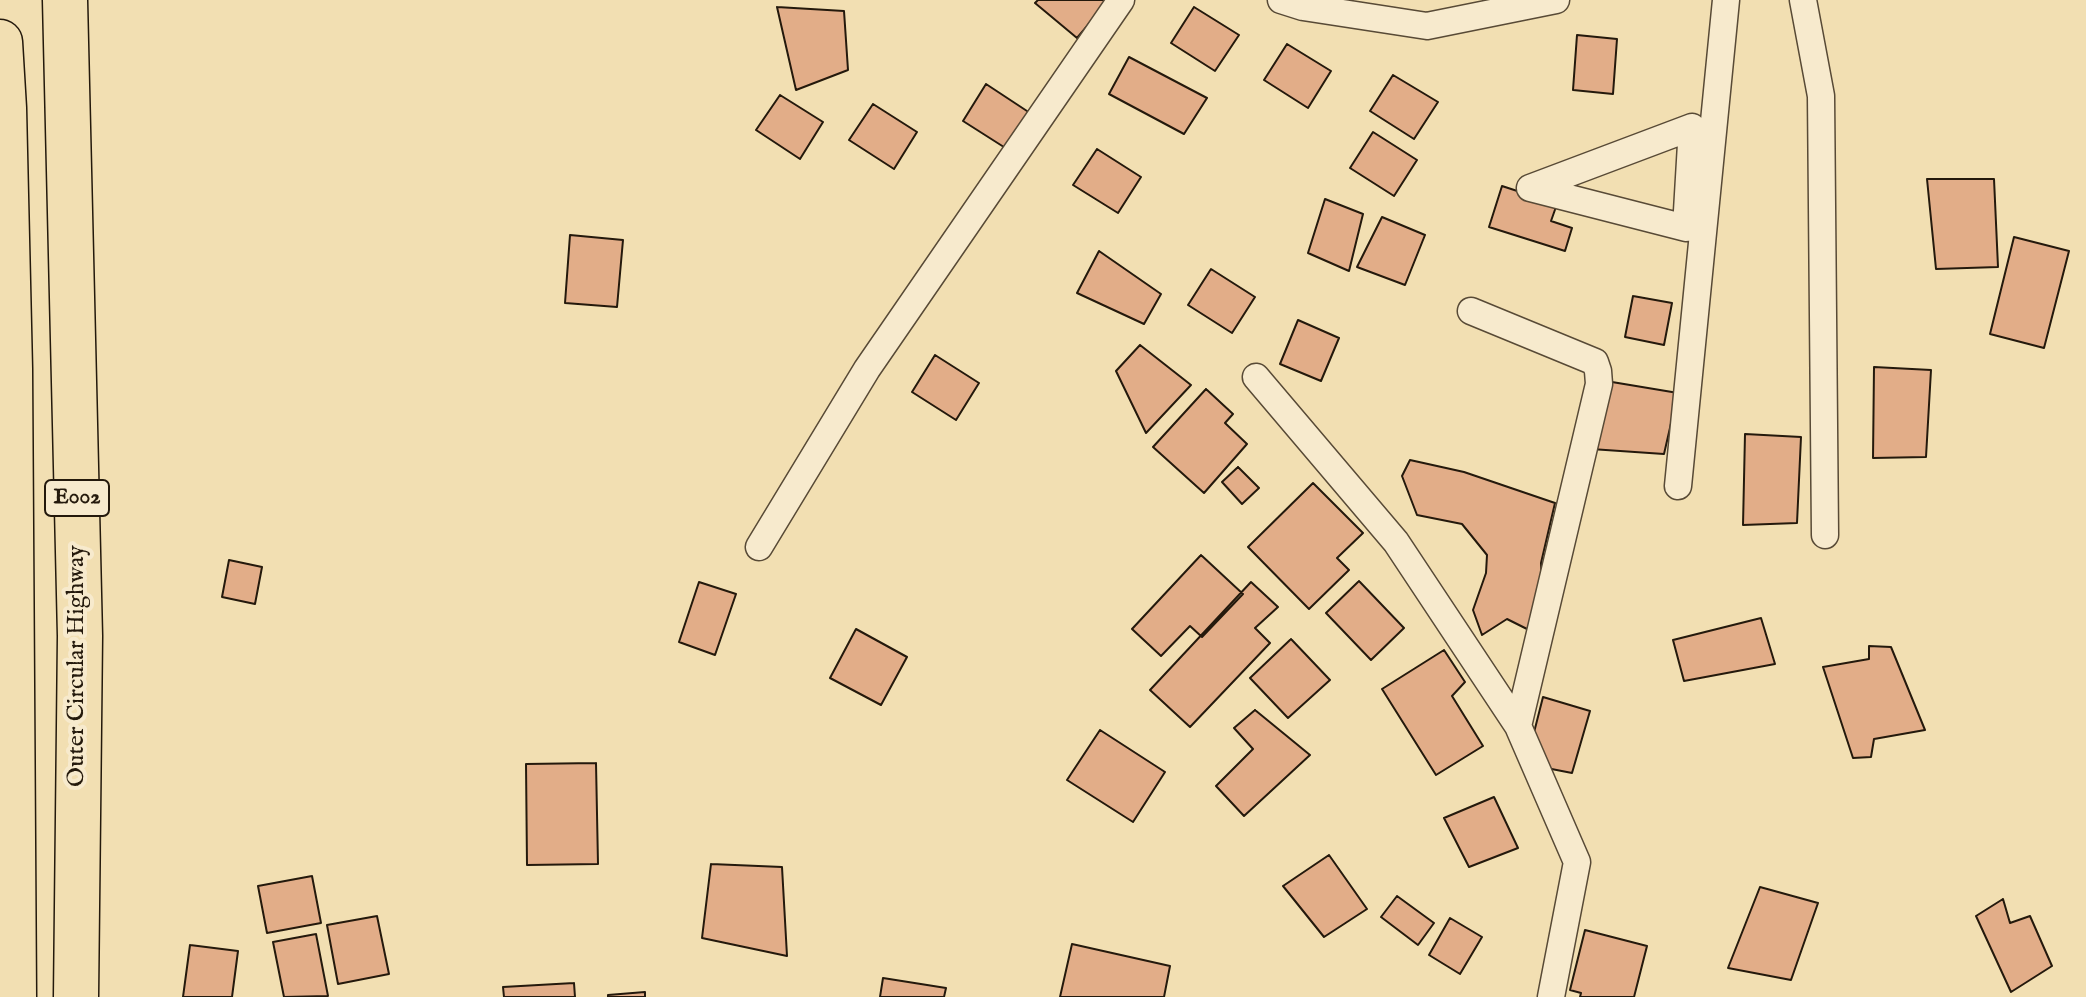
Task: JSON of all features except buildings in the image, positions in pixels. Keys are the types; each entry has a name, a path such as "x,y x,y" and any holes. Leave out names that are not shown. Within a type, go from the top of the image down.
{"highway":[{"name":"Outer Circular Highway","path":"65,0 80,636 76,997"},
{"name":"E002","path":"0,42 10,369 14,997"}],"street":[{"path":"759,547 867,369 1121,0"},
{"path":"1281,0 1303,7 1427,26 1556,0"},
{"path":"1678,486 1726,0"},
{"path":"1803,0 1821,96 1825,535"},
{"path":"1692,127 1686,228 1530,188 1692,127 1716,102"},
{"path":"1471,311 1595,362 1598,371 1599,384 1518,726"},
{"path":"1256,377 1396,542 1518,726 1577,862 1551,997"}]}
